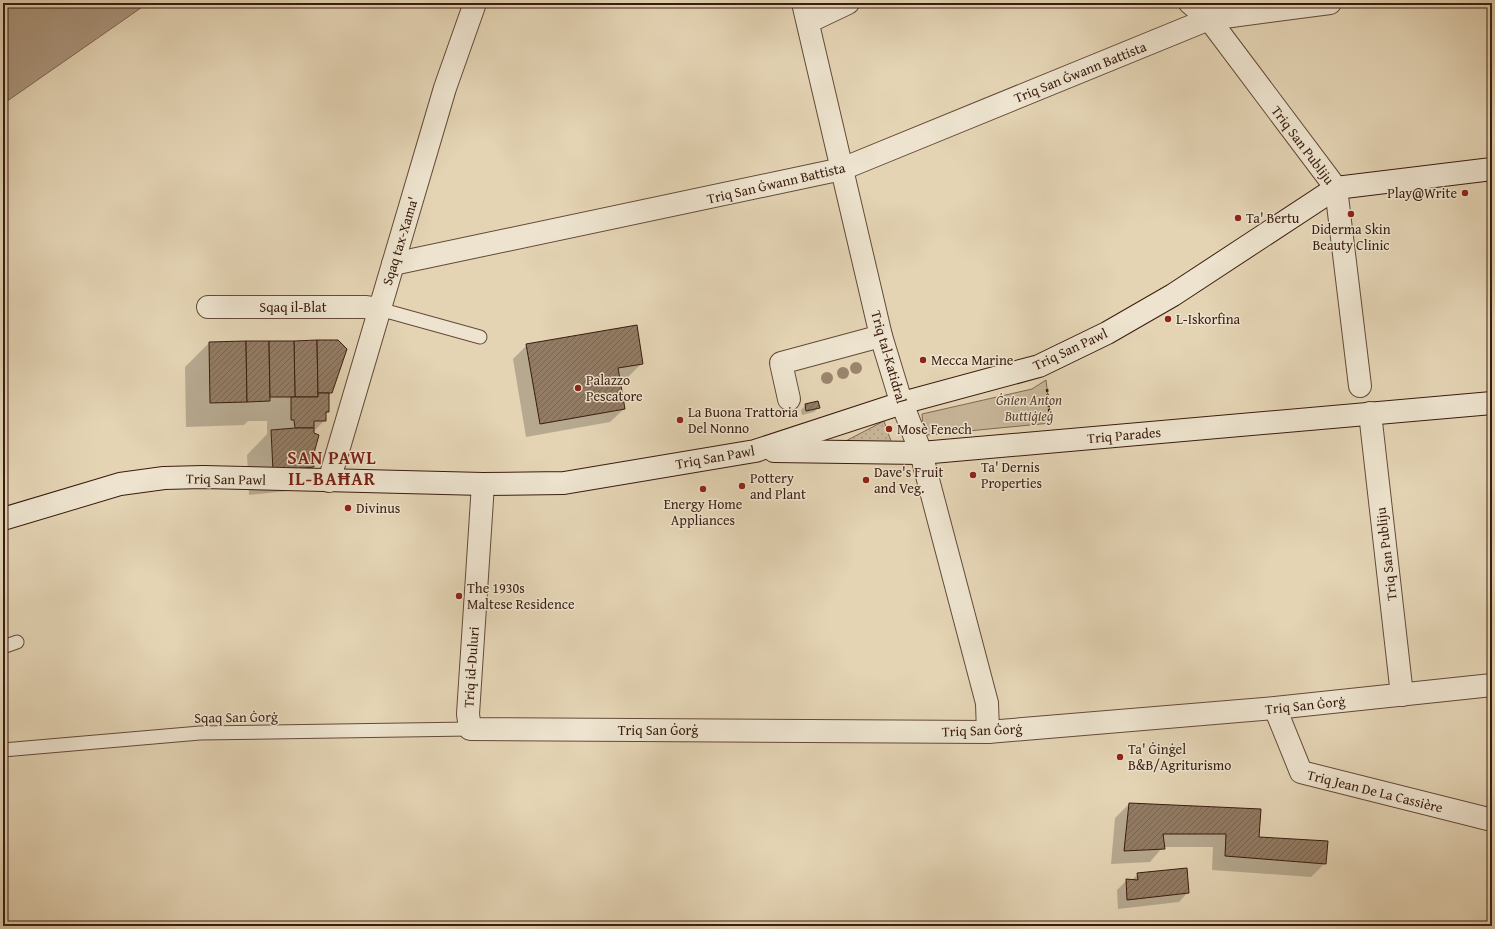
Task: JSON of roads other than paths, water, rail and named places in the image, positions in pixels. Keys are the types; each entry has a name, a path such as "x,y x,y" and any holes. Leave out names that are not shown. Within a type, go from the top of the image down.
{"street":[{"name":"Sqaq tax-Xama'","path":"329,481 378,309 393,264 445,88 475,3"},
{"path":"806,13 848,3"},
{"name":"Triq San Publiju","path":"1190,3 1208,19 1336,188 1360,386"},
{"name":"Triq San Ġwann Battista","path":"393,264 842,169 1208,19 1330,3"},
{"name":"Triq tal-Katidral","path":"806,13 881,336 902,403 921,453 987,703 988,732"},
{"name":"Triq San Pawl","path":"3,519 120,484 164,478 203,477 483,484 564,483 754,450 902,403 1039,366 1107,333 1173,295 1336,188 1492,169"},
{"name":"Sqaq il-Blat","path":"208,306 365,307 378,309"},
{"path":"789,399 781,363 881,336"},
{"name":"Triq Parades","path":"754,450 921,453 1492,403"},
{"name":"Triq San Publiju","path":"1370,413 1402,695"},
{"name":"Triq id-Duluri","path":"470,729 468,714 483,484"},
{"name":"Triq San Ġorġ","path":"470,729 988,732 1275,708 1492,686"},
{"name":"Triq Jean De La Cassière","path":"1275,708 1300,772 1492,820"}],"lane":[{"path":"378,309 480,337"},
{"path":"3,646 17,642"},
{"name":"Sqaq San Ġorġ","path":"3,750 200,733 470,729"}],"place":[{"name":"Play@Write","path":"1465,193"},
{"name":"Diderma Skin Beauty Clinic","path":"1351,214"},
{"name":"Ta' Bertu","path":"1238,218"},
{"name":"L-Iskorfina","path":"1168,319"},
{"name":"Mecca Marine","path":"923,360"},
{"name":"Palazzo Pescatore","path":"578,388"},
{"name":"La Buona Trattoria Del Nonno","path":"680,420"},
{"name":"Mosè Fenech","path":"889,429"},
{"name":"Ta' Dernis Properties","path":"973,475"},
{"name":"Dave's Fruit and Veg.","path":"866,480"},
{"name":"Pottery and Plant","path":"742,486"},
{"name":"Energy Home Appliances","path":"703,489"},
{"name":"Divinus","path":"348,508"},
{"name":"The 1930s Maltese Residence","path":"459,596"},
{"name":"Ta' Ġinġel B&B/Agriturismo","path":"1120,757"}],"district":[{"name":"SAN PAWL IL-BAĦAR","path":"332,467"}],"park label":[{"name":"Ġnien Anton Buttiġieġ","path":"1029,408"}]}
